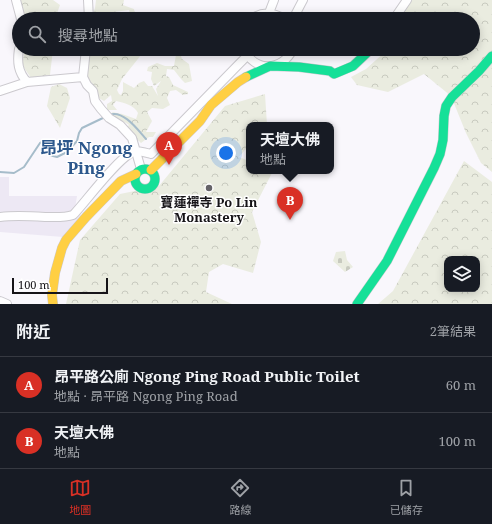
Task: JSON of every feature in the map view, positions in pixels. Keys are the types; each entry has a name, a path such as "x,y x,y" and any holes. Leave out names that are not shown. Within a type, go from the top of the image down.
{"street":[{"path":"16,0 19,12"},
{"path":"88,0 89,12"},
{"path":"269,12 274,0"},
{"path":"296,12 303,0"},
{"path":"399,12 407,0"},
{"path":"18,56 19,68 22,76 28,82"},
{"path":"53,304 52,295 55,273 62,248 66,240 121,181 138,176 146,168 151,170 156,177 152,187 144,189 139,187 138,176 136,151 132,138 120,125 106,115 95,101 93,91 87,85 83,77 85,56"},
{"path":"0,217 57,217 73,215 112,169 129,154 136,151 151,154 238,65 244,56"},
{"path":"249,56 254,62 261,65 292,68 300,67 330,71 334,74 353,66 364,56"},
{"path":"151,170 188,134 211,106 238,82 252,74 278,64 288,56"},
{"path":"357,304 386,261 434,168 440,154 443,140 446,106 452,97 479,72 492,56"},
{"path":"0,91 28,82 83,77"},
{"path":"0,301 7,304"}],"shaded area":[{"path":"0,177 9,177 9,196 77,196 75,208 81,215 63,237 0,232"}],"green space":[{"path":"17,0 53,0 60,5 58,12 23,12"},
{"path":"96,0 124,0 123,5 134,9 135,12 130,12 129,10 94,12"},
{"path":"406,0 492,0 492,172 481,163 466,133 451,96 424,74 388,92 357,85 351,77 366,69 380,56 480,56 480,12 400,12"},
{"path":"24,56 52,56 50,75 31,78 22,65"},
{"path":"84,56 140,56 122,79 117,90 121,95 123,91 123,82 134,88 139,83 144,81 148,86 152,86 158,96 156,89 161,81 154,86 151,79 152,72 147,71 148,67 157,63 165,66 174,66 176,56 181,56 182,59 189,64 192,81 185,83 174,70 167,69 166,76 169,77 173,85 188,92 188,94 183,95 176,90 170,91 167,98 170,105 163,109 152,108 147,112 152,121 146,132 156,132 153,137 149,137 141,143 126,128 129,125 116,118 112,112 136,119 138,113 136,110 128,105 116,101 113,105 117,110 107,110 107,104 112,101 111,95 104,101 97,97 86,77"},
{"path":"59,84 67,88 70,98 60,128 47,106 51,87"},
{"path":"265,94 267,122 246,122 246,149 239,157 246,160 246,174 271,174 252,212 261,242 253,273 223,264 209,272 206,292 232,304 66,304 80,240 120,194 159,186 225,106"},
{"path":"464,161 492,182 492,304 378,304 393,291"},
{"path":"345,251 347,260 353,267 345,272 333,261 336,252"}],"waterway":[{"path":"109,115 120,115 130,121 146,139"},
{"path":"0,172 14,173 24,167 42,142 45,143 41,150 49,155 57,157 67,152 77,141 82,128 105,117"}],"traffic: fast":[{"path":"246,77 270,66 299,67 330,71 334,74 353,66 364,56"},
{"path":"357,304 387,261 434,168 440,154 443,140 446,106 452,97 492,56"},
{"path":"141,169 149,169 155,175 155,179 155,183 149,189 141,189 135,183 135,175 141,169"}],"traffic: slow":[{"path":"151,170 200,121 211,105 246,77"},
{"path":"53,304 52,295 55,273 62,248 66,240 121,181 136,174"}],"place":[{"name":"昂平路公廁 Ngong Ping Road Public Toilet","path":"169,165"},
{"name":"寶蓮禪寺 Po Lin Monastery","path":"209,188"},
{"name":"天壇大佛","path":"290,220"}],"district":[{"name":"昂坪 Ngong Ping","path":"86,158"}]}
